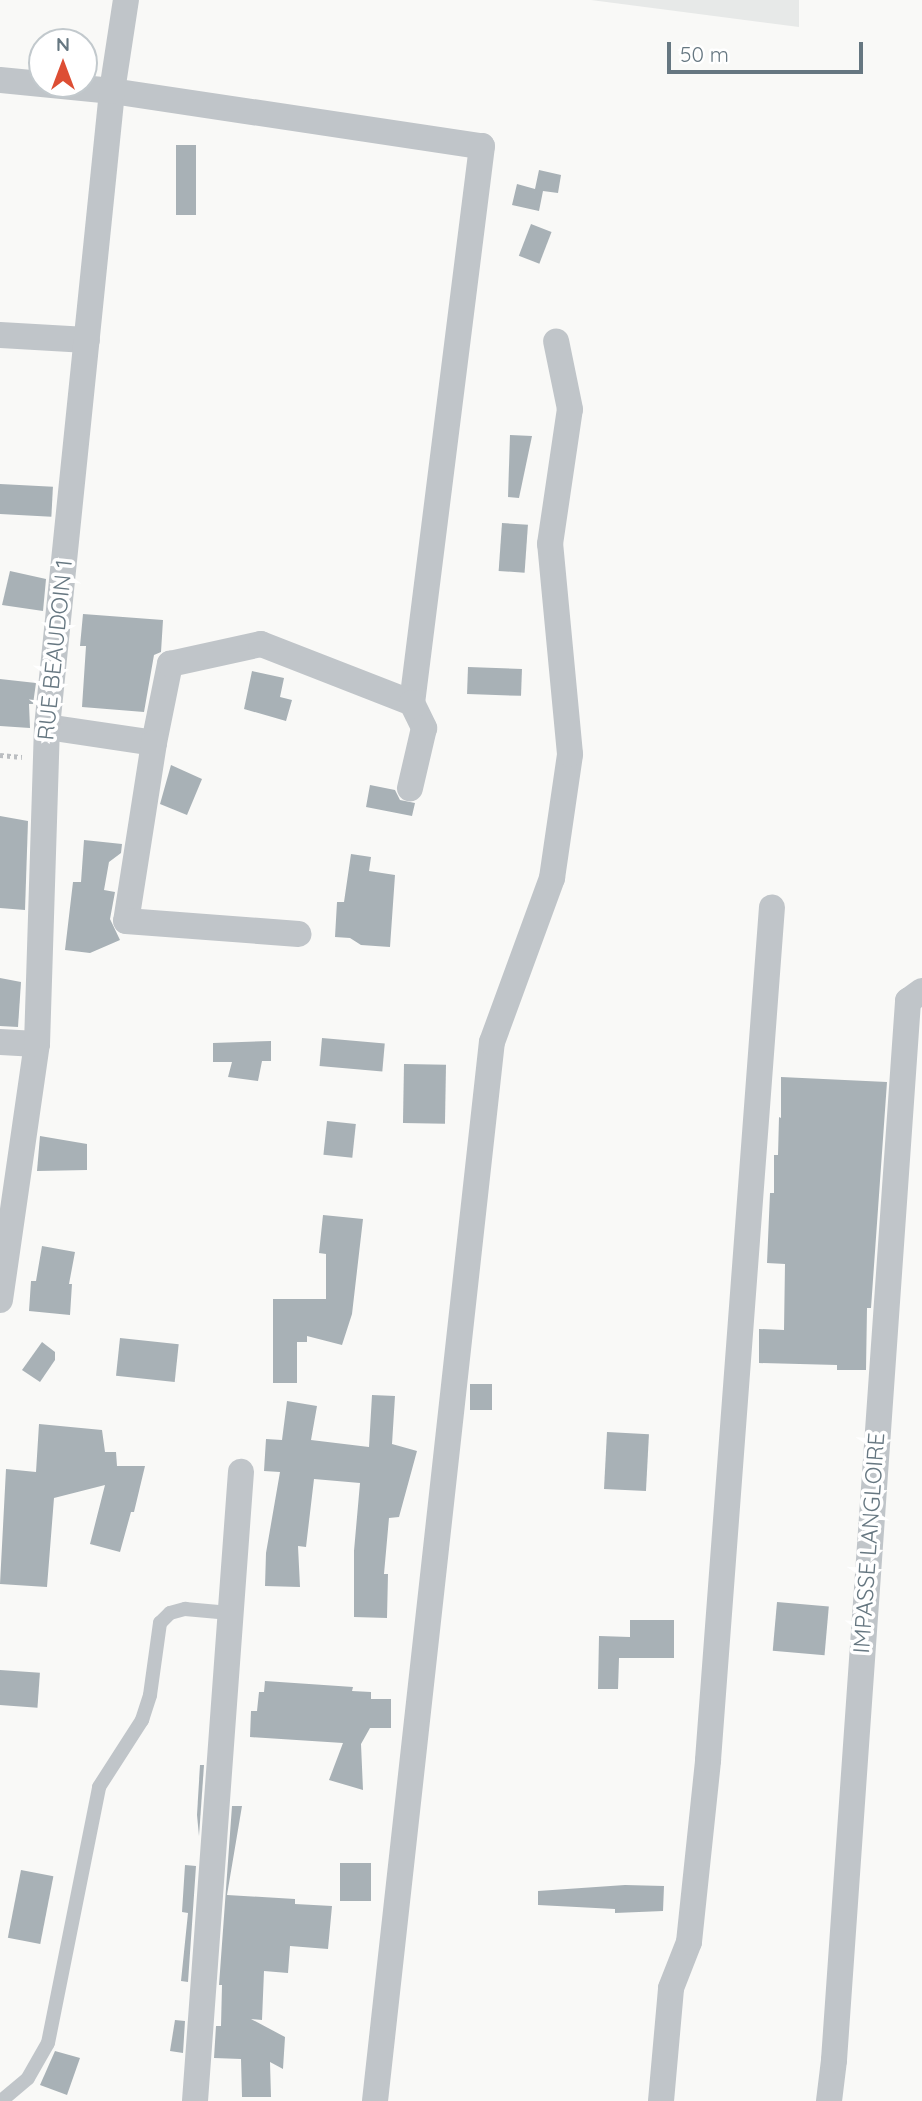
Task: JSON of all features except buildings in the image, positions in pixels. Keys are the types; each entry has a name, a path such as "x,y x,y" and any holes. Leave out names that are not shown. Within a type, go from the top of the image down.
{"street":[{"name":"RUE BEAUDOIN 1","path":"0,1300 37,1044 47,727 112,91 126,0"},
{"path":"0,80 112,91 482,146 412,704 424,728 410,788"},
{"path":"0,335 87,340"},
{"path":"375,2101 492,1042 552,878 570,754 550,544 570,409 556,341"},
{"path":"299,934 126,921 154,743 170,664 261,644 412,704"},
{"path":"47,727 154,743"},
{"path":"661,2101 671,1988 689,1942 707,1772 772,907"},
{"name":"IMPASSE LANGLOIRE","path":"829,2101 908,1001 922,990"},
{"path":"0,1042 37,1044"},
{"path":"195,2101 241,1472"}],"lane":[{"path":"1,2101 28,2078 48,2043 99,1787 142,1720 150,1695 160,1623 170,1613 185,1609 230,1613"}],"shaded area":[{"path":"591,0 799,0 799,27"}]}
